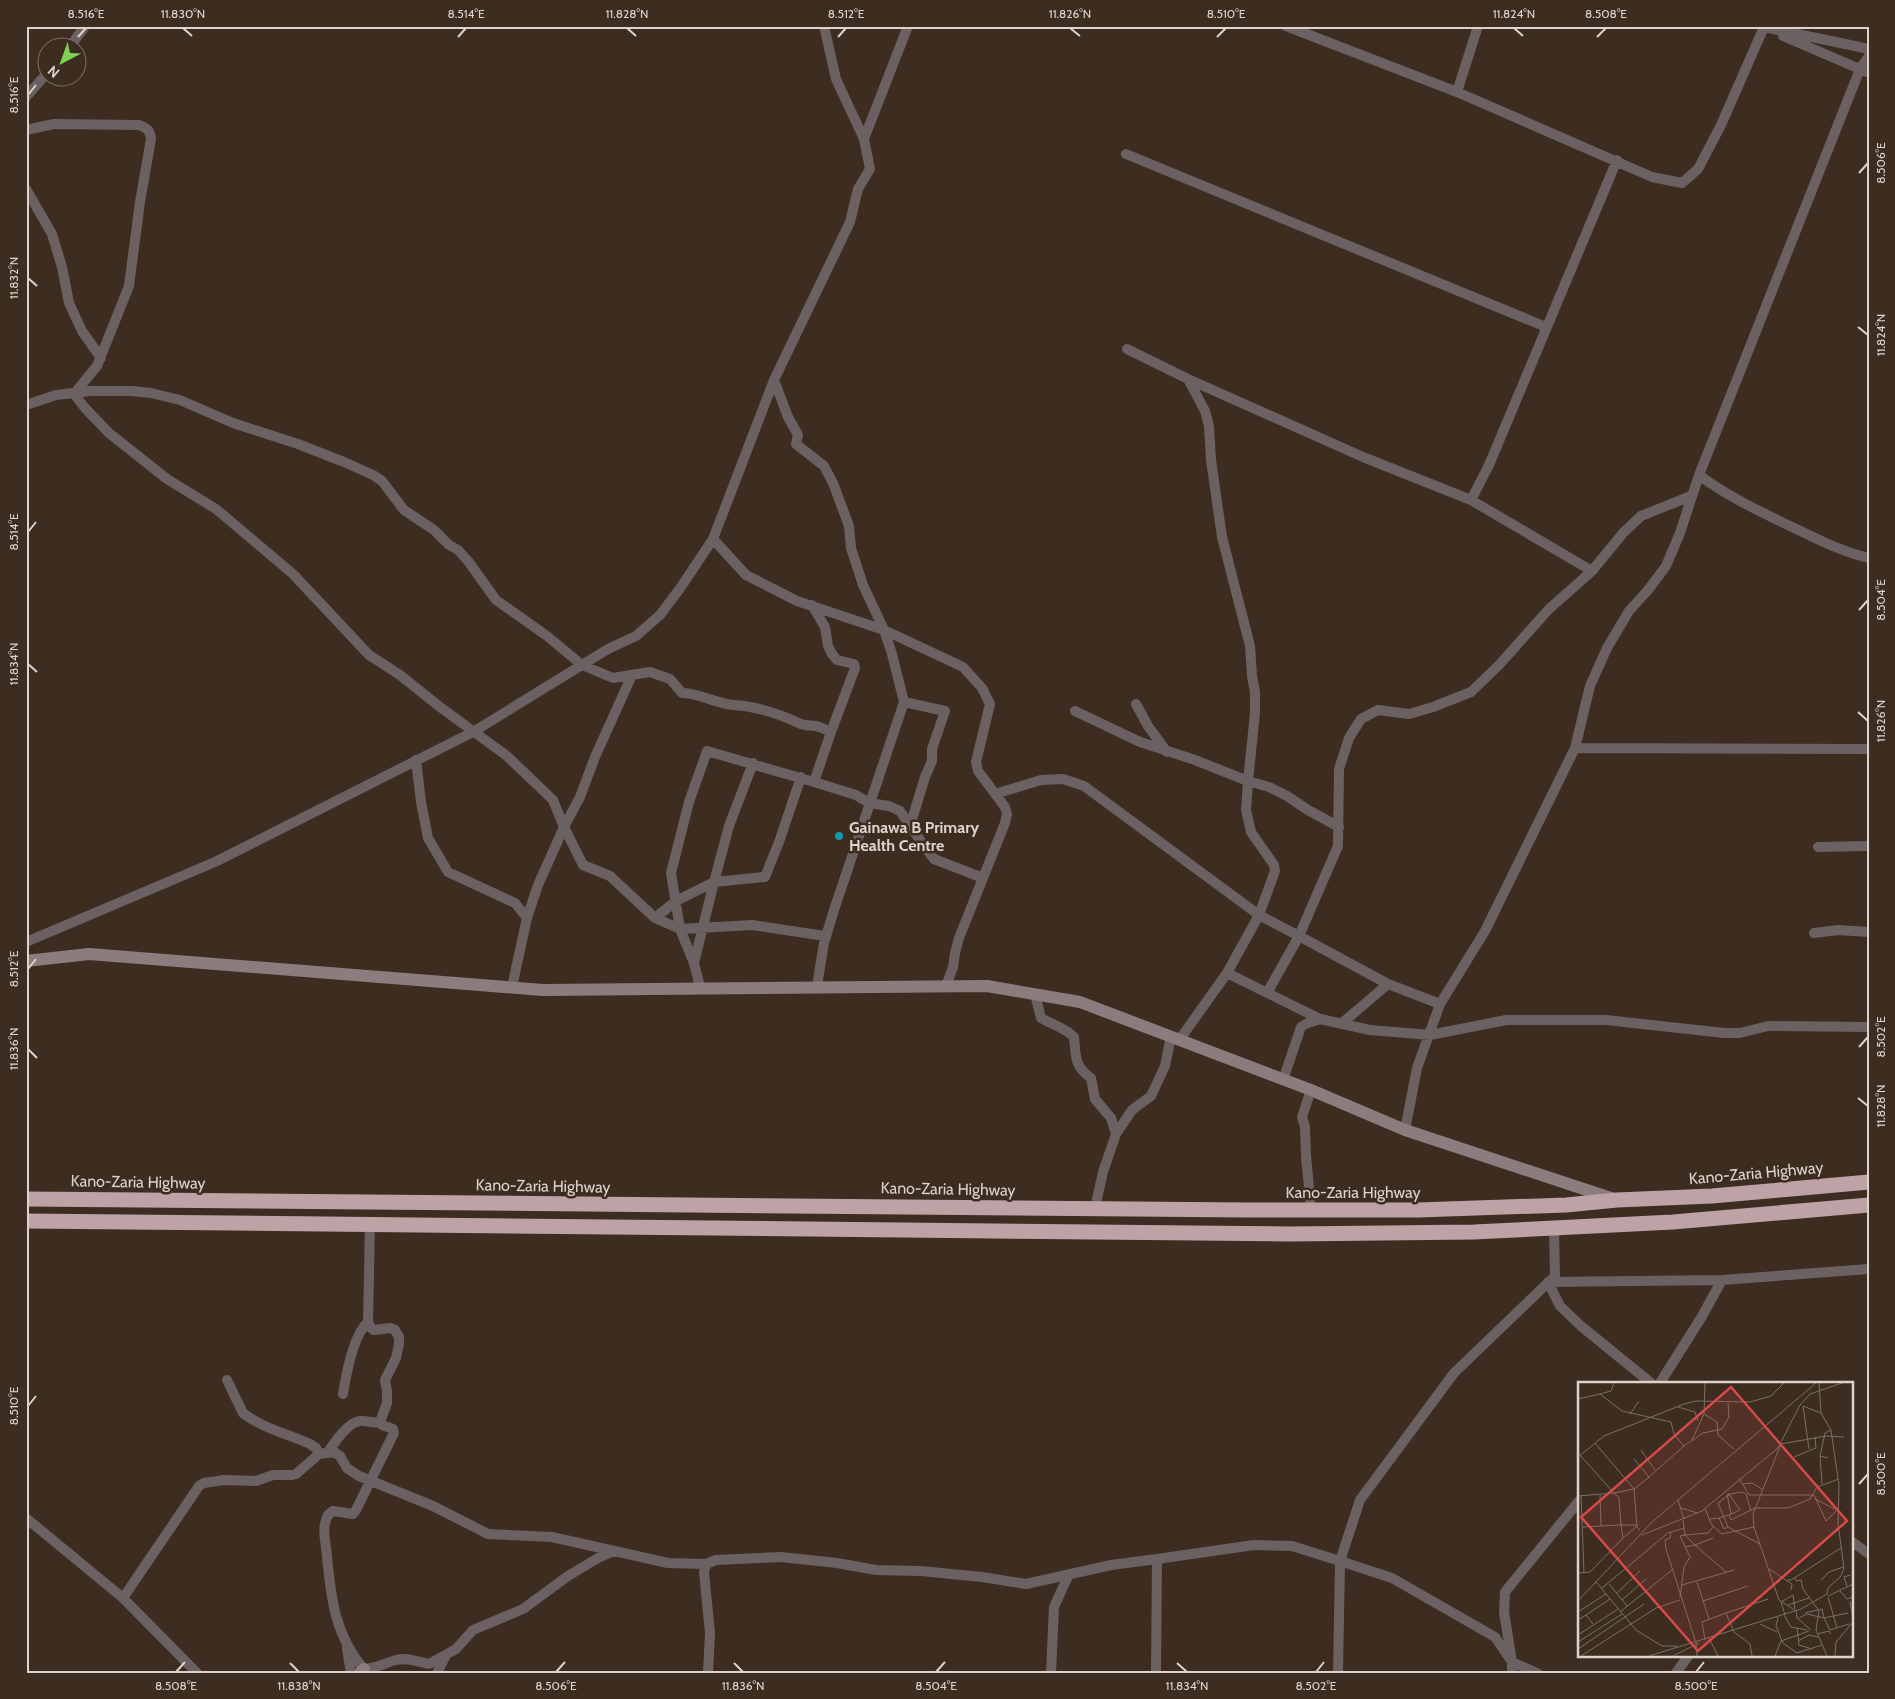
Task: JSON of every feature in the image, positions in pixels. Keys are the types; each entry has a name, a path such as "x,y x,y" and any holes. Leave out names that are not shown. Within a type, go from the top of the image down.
{"highway":[{"name":"Kano-Zaria Highway","path":"26,1199 1418,1210 1566,1205 1617,1200 1712,1196 1869,1182"},
{"path":"26,1221 1291,1234 1474,1232 1554,1228 1672,1222 1869,1205"}],"street":[{"path":"77,38 86,26"},
{"path":"26,942 215,862 473,732 608,649 636,636 660,615 713,539 774,380 850,222 858,189 870,170 864,139 836,79 824,26"},
{"path":"864,139 908,26"},
{"path":"1286,26 1457,92 1652,176 1682,183 1698,169 1720,125 1762,27"},
{"path":"1457,92 1478,26"},
{"path":"1762,27 1869,49"},
{"path":"1762,27 1864,71"},
{"path":"1405,1130 1415,1077 1440,1004 1485,931 1575,748 1590,686 1607,648 1629,611 1666,566 1680,533 1699,475 1869,56"},
{"path":"26,97 38,83"},
{"path":"26,130 54,124 139,125 147,128 150,133 151,139 140,202 129,286 97,366 74,394"},
{"path":"1126,154 1546,327"},
{"path":"1471,500 1489,466 1617,160"},
{"path":"26,189 52,234 62,267 69,303 82,331 100,358"},
{"path":"1127,350 1363,457 1471,500 1592,571"},
{"path":"1095,1208 1103,1172 1116,1134 1132,1110 1151,1096 1176,1037 1227,973 1259,915 1274,871 1274,865 1251,832 1246,810 1255,713 1255,692 1250,646 1222,537 1210,460 1209,426 1205,411 1188,379"},
{"path":"774,380 788,416 798,435 796,444 824,466 833,483 849,526 852,548 863,585 884,630 892,654 904,702 826,936 817,986"},
{"path":"26,404 56,395 91,391 132,391 180,400 233,423 298,444 373,475 382,481 396,502 408,514 434,530 449,545 458,550 496,600 547,636 582,665 613,678 650,672 670,679 682,693 692,693 724,704 776,712 802,724 816,726 831,732"},
{"path":"74,394 109,433 166,479 216,509 293,574 369,655 400,675 507,756 553,800 564,827 584,865 610,876 654,918 680,928 752,924 826,936"},
{"path":"1699,475 1716,487 1768,515 1847,553 1869,558"},
{"path":"1267,993 1299,936 1338,846 1339,769 1349,738 1361,719 1378,710 1409,714 1471,692 1499,665 1549,610 1592,571 1622,533 1641,516 1691,496"},
{"path":"713,539 746,575 812,606 884,630 963,667 982,688 990,704 976,762 978,771 1005,807 1007,814 959,938 953,967 946,986"},
{"path":"812,606 824,627 828,646 832,654 837,660 854,664 855,668 814,782"},
{"path":"512,987 527,918 538,885 564,827 580,797 595,756 632,675"},
{"path":"904,702 945,711 932,749 932,762 925,777 910,826"},
{"path":"1136,704 1148,726 1167,752"},
{"path":"1075,711 1140,742 1275,790 1339,827"},
{"path":"1575,748 1869,749"},
{"path":"700,987 694,964 680,928 671,873 689,802 707,750 856,795 869,803 900,810 934,859 983,878"},
{"path":"416,760 428,838 448,872 515,903 527,918"},
{"path":"694,964 728,826 753,763"},
{"path":"654,918 676,901 714,882 765,877 779,842 800,777"},
{"path":"995,794 1041,780 1063,779 1084,786 1259,915 1388,984 1440,1004"},
{"path":"1818,847 1869,846"},
{"path":"1814,933 1838,930 1869,932"},
{"path":"26,961 89,954 543,990 700,987 987,986 1080,1002 1311,1090 1405,1130 1617,1200"},
{"path":"1227,973 1320,1019 1370,1030 1430,1035 1506,1020 1606,1020 1724,1033 1740,1033 1768,1026 1869,1027"},
{"path":"1340,1024 1388,984"},
{"path":"1035,994 1041,1018 1054,1026 1066,1029 1074,1037 1077,1060 1081,1071 1091,1078 1095,1099 1111,1118 1116,1134"},
{"path":"1283,1080 1301,1028 1308,1023 1320,1019"},
{"path":"1311,1090 1302,1117 1305,1127 1311,1210"},
{"path":"370,1224 368,1322 374,1330 390,1328 395,1330 399,1338 396,1358 385,1380 387,1403 380,1422"},
{"path":"1338,1673 1340,1561 1360,1500 1454,1373 1555,1276 1554,1228"},
{"path":"1548,1282 1722,1280 1869,1269"},
{"path":"1661,1382 1702,1318 1722,1280"},
{"path":"1548,1282 1560,1306 1581,1326 1650,1382"},
{"path":"343,1394 346,1376 359,1335 368,1322"},
{"path":"227,1380 243,1413 261,1424 310,1444 324,1453 334,1452 340,1456 347,1468 359,1476 433,1506 488,1534 552,1537 668,1563 706,1564 716,1560 781,1557 836,1563 876,1570 921,1571 982,1577 1026,1584 1111,1565 1254,1546 1292,1546 1392,1578 1495,1637 1512,1668 1537,1673"},
{"path":"123,1598 199,1486 204,1483 224,1480 256,1481 273,1475 296,1474 324,1453 354,1423 359,1421 374,1424 380,1422"},
{"path":"380,1422 393,1429 394,1433 356,1510 353,1514 333,1511 325,1521 332,1605 347,1644 362,1671 396,1660 408,1659 429,1664 456,1649 473,1630 523,1609 568,1576 614,1551"},
{"path":"1512,1668 1504,1612 1504,1592 1578,1501"},
{"path":"26,1518 123,1598 197,1673"},
{"path":"1852,1542 1869,1554"},
{"path":"1156,1673 1157,1559"},
{"path":"706,1564 704,1572 710,1633 708,1673"},
{"path":"1051,1673 1054,1607 1069,1574"},
{"path":"347,1644 351,1673"},
{"path":"437,1673 447,1654"},
{"path":"1676,1673 1688,1656"}],"place":[{"name":"Gainawa B Primary Health Centre","path":"839,836"}]}
